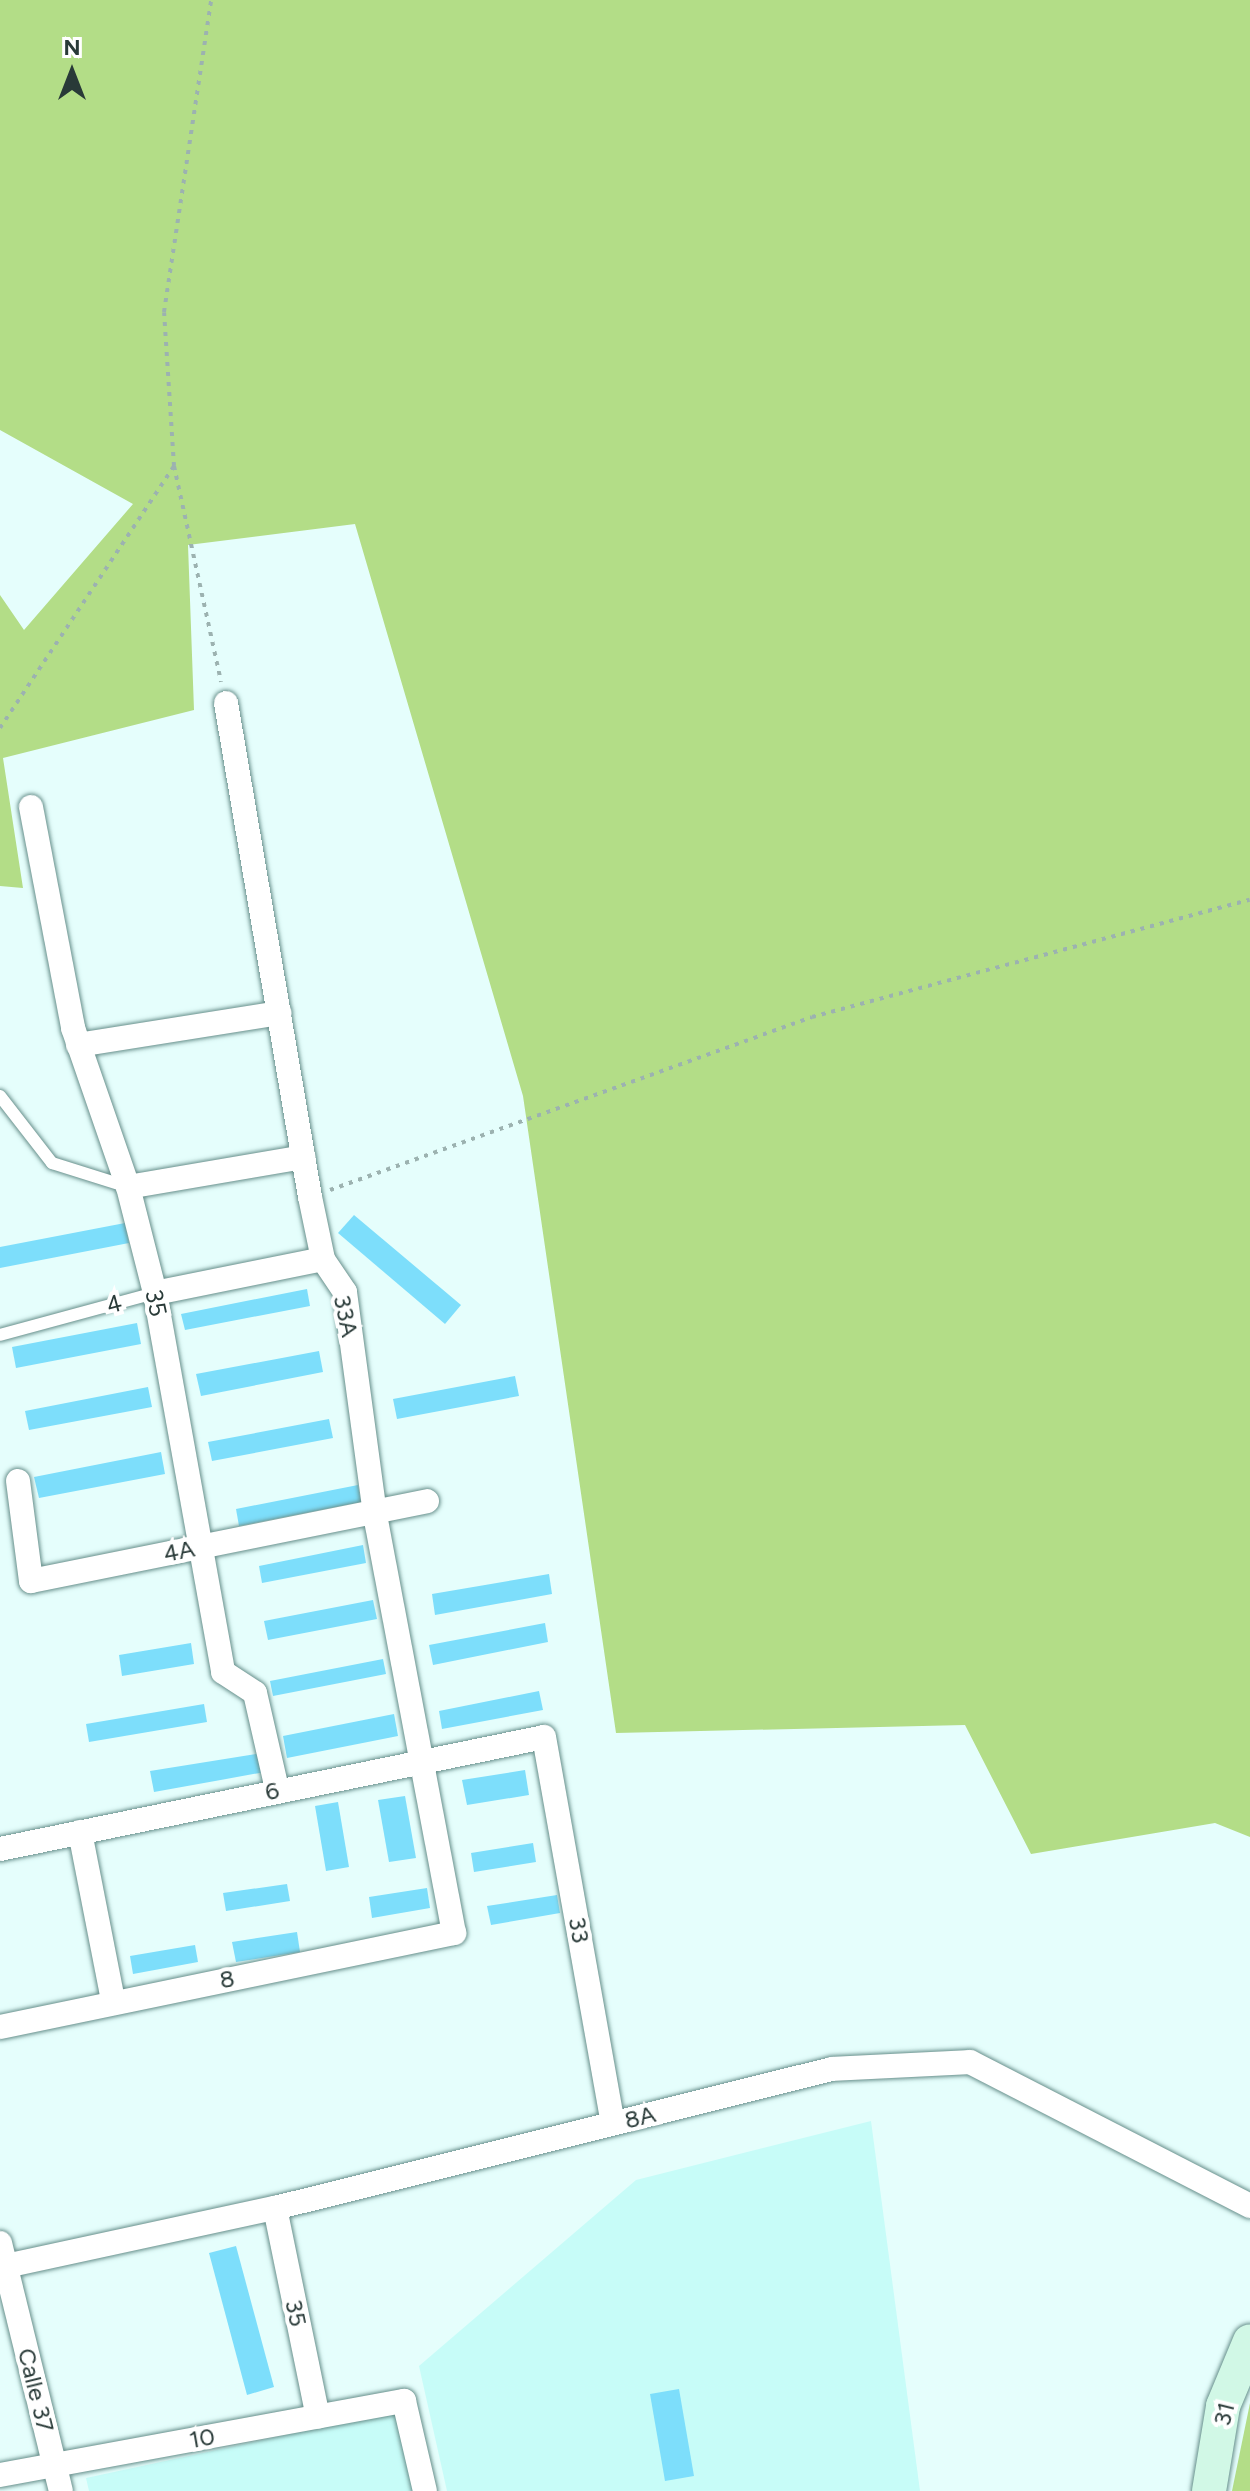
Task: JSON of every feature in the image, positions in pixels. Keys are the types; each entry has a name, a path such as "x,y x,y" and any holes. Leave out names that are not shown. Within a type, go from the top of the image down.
{"street":[{"name":"33A","path":"226,703 310,1197 323,1259 345,1292 375,1514 454,1933"},
{"name":"35","path":"31,807 78,1045 128,1187 155,1293 223,1672 255,1693 277,1789"},
{"path":"78,1045 279,1013"},
{"path":"128,1187 303,1157"},
{"name":"4","path":"155,1293 323,1259"},
{"name":"4A","path":"18,1481 31,1581 375,1514 427,1501"},
{"name":"6","path":"0,1849 277,1789 544,1737"},
{"name":"33","path":"544,1737 613,2123"},
{"path":"80,1832 113,2000"},
{"name":"8","path":"0,2027 113,2000 454,1933"},
{"name":"8A","path":"3,2254 275,2208 832,2069 970,2062 1250,2206"},
{"name":"35","path":"275,2208 318,2417"},
{"name":"Calle 37","path":"3,2254 61,2491"},
{"name":"31","path":"1209,2491 1223,2406 1250,2341"},
{"name":"10","path":"0,2475 404,2401 425,2491"}],"lane":[{"path":"0,1096 52,1163 128,1187"},
{"name":"4","path":"0,1335 155,1293"}],"path":[{"path":"211,0 164,312 174,466 226,703"},
{"path":"0,728 174,466"},
{"path":"310,1197 812,1017 1250,900"}],"shaded area":[{"path":"871,2121 920,2491 447,2491 419,2366 636,2180"},
{"path":"403,2410 420,2491 89,2491 86,2478"}],"green space":[{"path":"0,0 1250,0 1250,1837 1215,1823 1031,1854 965,1725 616,1733 523,1096 355,524 188,545 194,710 3,758 23,888 0,886 0,595 24,630 133,504 0,430"},
{"path":"1250,2403 1250,2491 1232,2491"}],"building":[{"path":"354,1215 461,1305 445,1324 338,1233"},
{"path":"125,1223 129,1243 0,1268 0,1247"},
{"path":"307,1289 310,1306 185,1330 181,1314"},
{"path":"137,1323 141,1344 16,1368 12,1347"},
{"path":"319,1351 323,1372 201,1396 196,1374"},
{"path":"515,1376 519,1396 397,1419 393,1399"},
{"path":"148,1387 152,1407 29,1430 25,1411"},
{"path":"329,1419 333,1438 212,1461 208,1442"},
{"path":"161,1452 165,1474 39,1498 34,1477"},
{"path":"358,1485 361,1502 239,1526 236,1509"},
{"path":"363,1545 366,1563 262,1583 259,1566"},
{"path":"549,1574 552,1594 435,1615 432,1594"},
{"path":"373,1600 377,1619 268,1640 264,1621"},
{"path":"545,1623 548,1642 433,1665 429,1645"},
{"path":"191,1643 194,1664 122,1676 119,1655"},
{"path":"383,1659 386,1674 273,1696 270,1681"},
{"path":"539,1691 543,1710 442,1729 439,1711"},
{"path":"204,1704 207,1722 89,1742 86,1724"},
{"path":"394,1714 398,1736 287,1758 283,1736"},
{"path":"262,1753 265,1772 154,1792 150,1771"},
{"path":"525,1770 529,1795 467,1805 462,1780"},
{"path":"405,1796 416,1858 389,1862 378,1800"},
{"path":"338,1802 349,1867 326,1871 315,1806"},
{"path":"533,1843 536,1862 474,1872 471,1853"},
{"path":"287,1884 290,1901 226,1911 223,1893"},
{"path":"427,1888 430,1908 372,1918 369,1897"},
{"path":"557,1895 560,1913 491,1925 487,1906"},
{"path":"297,1932 300,1952 236,1962 232,1942"},
{"path":"195,1945 198,1962 133,1974 130,1956"},
{"path":"236,2246 274,2387 247,2395 209,2253"},
{"path":"679,2389 694,2476 665,2481 650,2394"}]}
